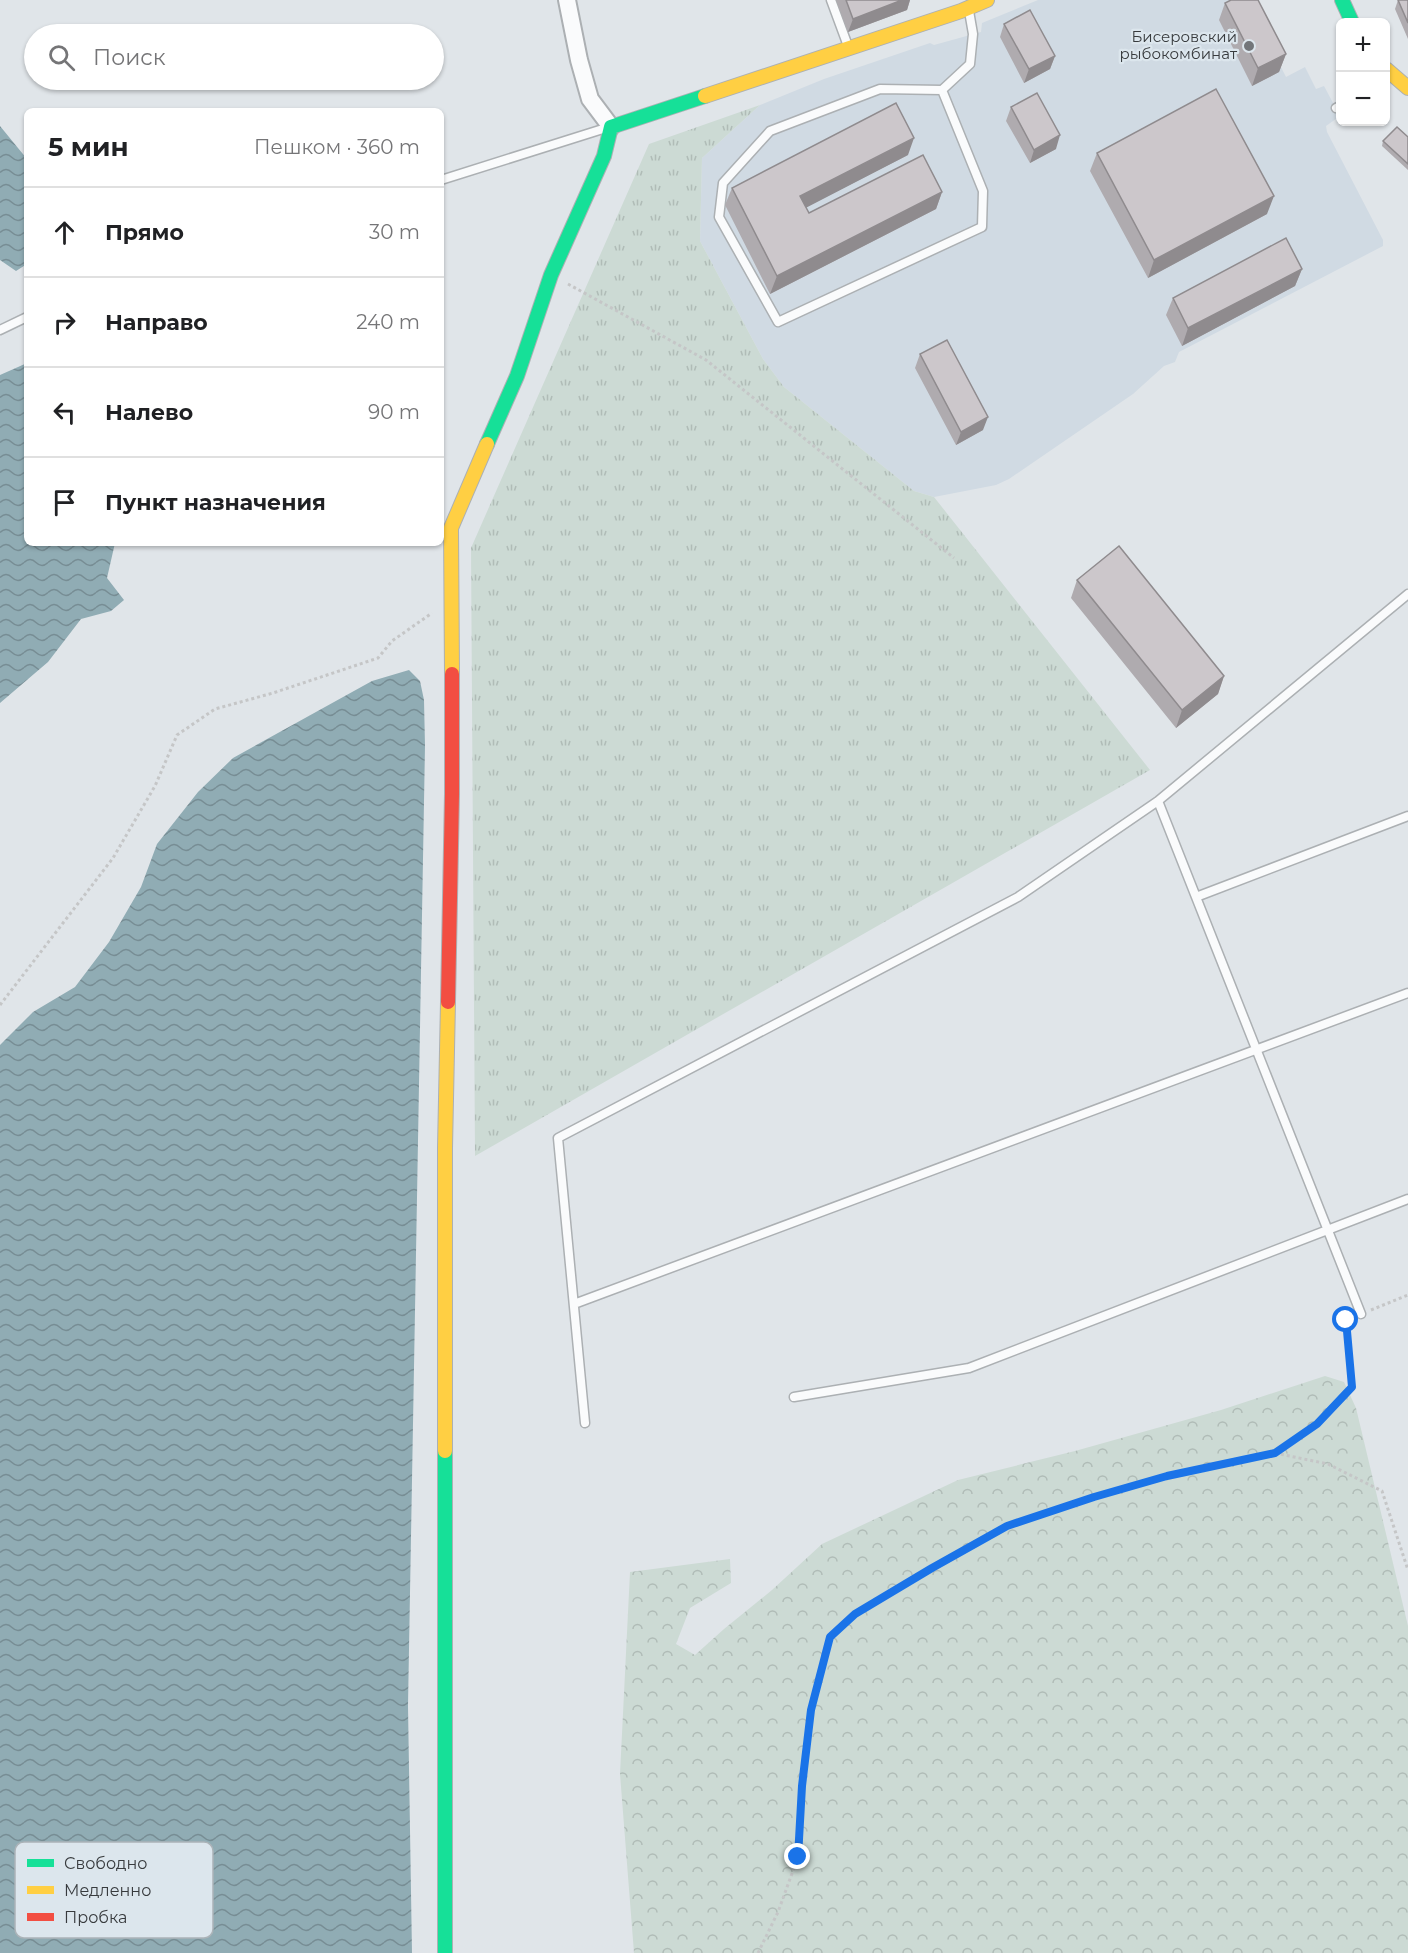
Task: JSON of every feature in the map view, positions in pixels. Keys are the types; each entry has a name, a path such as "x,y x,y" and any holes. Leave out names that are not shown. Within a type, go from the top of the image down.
{"street":[{"path":"567,0 579,60 590,99 611,126"},
{"path":"611,126 849,49 987,0"},
{"path":"1342,0 1350,18"},
{"path":"1390,76 1408,88"},
{"path":"445,1953 445,1148 452,794 451,528 517,376 551,274 604,156 611,126"}],"lane":[{"path":"831,0 849,49"},
{"path":"942,90 983,191 982,226 778,322 718,217 723,183 770,131 880,89 942,90 970,64 973,34 969,8"},
{"path":"444,179 611,126"},
{"path":"0,330 24,318"},
{"path":"585,1423 558,1138 1018,897 1158,801 1408,594"},
{"path":"1158,801 1361,1314"},
{"path":"1196,897 1408,816"},
{"path":"574,1304 1408,993"},
{"path":"794,1397 969,1368 1408,1199"}],"path":[{"path":"551,274 706,360 954,558"},
{"path":"0,1005 113,858 155,786 177,735 214,709 273,693 378,658 392,641 451,599"},
{"path":"758,1953 778,1912 798,1857 802,1786 811,1710 830,1637 855,1614 1007,1526 1167,1476 1275,1453 1317,1424 1352,1387 1346,1320 1408,1295"},
{"path":"1275,1453 1328,1464 1382,1491 1408,1570"}],"shaded area":[{"path":"1038,0 1247,0 1286,77 1305,67 1316,89 1324,86 1336,108 1336,119 1326,126 1327,132 1383,240 1383,246 1179,352 1175,362 1164,366 1133,394 1009,479 996,485 934,497 914,491 784,387 763,359 700,241 702,158 760,105 824,79 930,43 934,45 981,32 982,23"}],"green space":[{"path":"760,105 702,158 700,241 763,359 784,387 914,491 934,497 1150,770 475,1156 471,548 649,144"},
{"path":"1325,1376 1344,1382 1356,1408 1408,1626 1408,1953 634,1953 620,1774 630,1572 730,1559 731,1583 690,1608 676,1644 695,1655 822,1544 958,1480 1075,1451 1221,1410"}],"water":[{"path":"0,126 24,155 24,266 16,271 0,260"},
{"path":"24,364 24,546 114,546 107,578 124,600 111,611 81,619 48,662 0,703 0,375"},
{"path":"409,670 420,681 424,700 408,1706 412,1953 0,1953 0,1045 33,1012 75,987 109,942 141,887 157,844 198,792 233,758 372,681"}],"building":[{"path":"846,0 902,0 853,19"},
{"path":"1231,0 1258,0 1286,54 1258,68 1225,3"},
{"path":"1398,0 1408,0 1408,23"},
{"path":"1030,10 1055,56 1029,69 1004,24"},
{"path":"1216,89 1274,196 1154,260 1097,153"},
{"path":"1037,93 1060,135 1034,150 1011,107"},
{"path":"896,103 914,138 800,196 809,213 923,155 942,192 777,276 732,188"},
{"path":"1397,127 1408,137 1408,164 1383,141"},
{"path":"1286,238 1302,269 1188,328 1173,298"},
{"path":"947,340 988,417 961,432 920,354"},
{"path":"1119,546 1224,676 1182,710 1077,580"}],"traffic: fast":[{"path":"1342,0 1350,18"},
{"path":"487,444 517,376 551,275 604,156 611,127 705,96"},
{"path":"445,1451 445,1953"}],"traffic: slow":[{"path":"705,96 961,11 987,0"},
{"path":"1389,72 1408,88"},
{"path":"452,674 451,528 487,444"},
{"path":"445,1451 445,1148 448,1002"}],"traffic: jam":[{"path":"448,1002 452,674"}],"place":[{"name":"Бисеровский рыбокомбинат","path":"1249,46"}],"route":[{"path":"798,1857 802,1786 811,1710 830,1637 855,1614 1007,1526 1167,1476 1275,1453 1317,1424 1352,1387 1346,1320"}]}
